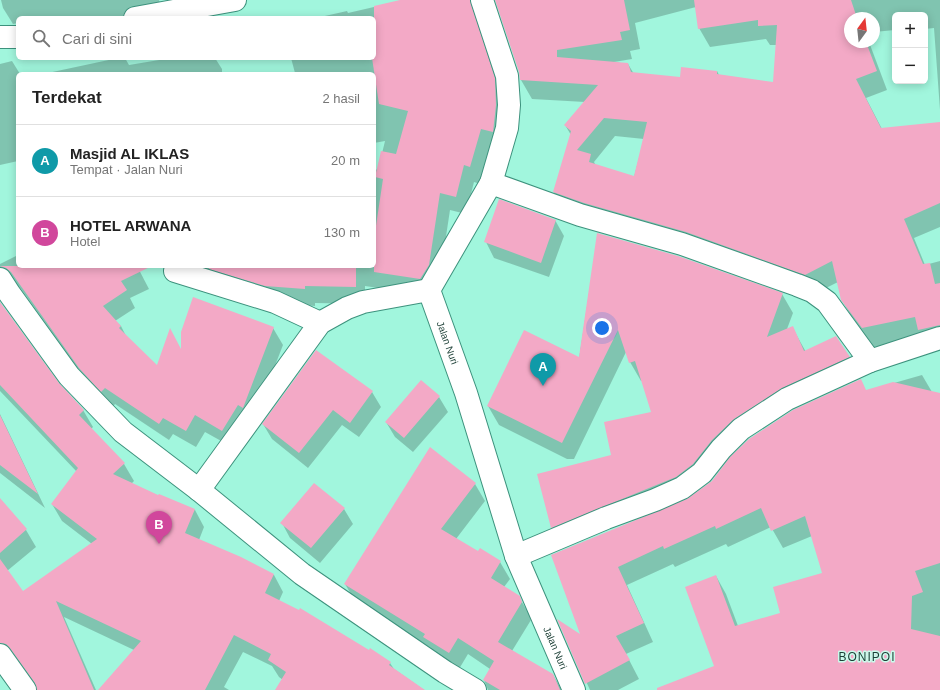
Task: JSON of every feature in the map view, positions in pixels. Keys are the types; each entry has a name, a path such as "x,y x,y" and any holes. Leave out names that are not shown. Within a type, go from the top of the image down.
{"street":[{"path":"145,16 235,0"},
{"path":"199,490 320,323 347,308 363,302 429,290 491,183 508,128 508,83 482,0"},
{"path":"0,37 16,36"},
{"path":"491,183 580,215 682,244 812,291 827,302 870,362"},
{"path":"175,271 275,302 320,323"},
{"path":"0,279 70,376 123,432 199,490 302,574 445,672 474,690"},
{"name":"Jalan Nuri","path":"429,290 466,393 516,556 574,690"},
{"path":"516,556 682,488 702,474 721,449 741,429 787,399 870,362 940,338"},
{"path":"0,655 25,690"}],"building":[{"path":"400,0 470,0 495,78 496,105 493,132 481,129 470,167 464,165 456,197 440,193 429,265 420,279 374,272 374,268 376,268 376,226 383,179 376,177 376,173 381,151 396,154 408,111 379,104 376,72 374,72 372,60 376,60 376,16 374,16 374,6"},
{"path":"495,0 624,0 630,30 620,32 622,40 557,50 557,57 628,63 631,72 680,77 681,67 717,71 717,74 773,82 777,25 758,26 758,20 698,29 694,0 851,0 855,12 844,12 844,48 868,48 877,71 856,79 881,128 940,122 940,203 904,219 923,264 930,263 935,284 940,283 940,325 918,330 915,317 862,328 841,300 832,261 805,275 686,232 584,203 553,192 571,131 564,125 598,85 520,80 519,72","holes":["604,118 647,122 634,176 589,162 591,154 577,150"]},
{"path":"499,199 556,220 541,263 484,242"},
{"path":"597,233 678,256 783,293 767,337 793,326 804,351 836,336 850,357 782,388 734,419 712,440 693,464 676,477 551,528 537,474 611,455 604,422 651,412 635,361 629,363 618,330 562,443 487,406 524,330 579,357"},
{"path":"0,266 16,266 16,268 148,268 121,281 127,290 103,306 121,326 119,328 157,365 170,328 181,349 181,332 193,297 274,327 243,408 238,405 222,431 195,415 186,431 163,418 159,424 105,388 101,392 79,368 11,272"},
{"path":"356,268 356,287 305,286 305,289 265,286 209,269"},
{"path":"0,302 59,383 84,410 79,415 125,463 113,474 158,495 159,494 195,509 185,533 241,557 274,574 265,593 299,610 300,608 369,650 370,648 391,662 389,665 425,690 275,690 286,672 268,660 271,654 234,635 205,690 98,690 141,641 56,601 94,690 37,690 35,683 10,648 6,644 0,643 0,559 23,591 97,539 51,504 78,468 0,385"},
{"path":"316,350 373,391 350,423 333,410 299,453 262,424"},
{"path":"861,379 866,390 893,382 940,393 940,563 915,571 923,592 912,596 911,629 940,636 940,690 657,690 657,688 714,666 685,587 716,575 735,626 780,613 773,587 822,573 805,516 771,531 761,508 716,529 715,526 664,549 663,546 618,567 644,623 616,636 630,660 585,684 557,619 580,634 551,555 687,499 712,481 730,457 749,439 793,410"},
{"path":"421,380 440,396 404,438 385,422"},
{"path":"0,415 38,494 0,465"},
{"path":"430,447 476,483 441,529 478,551 480,548 501,561 491,578 520,596 522,602 498,642 553,674 560,690 500,690 483,680 494,661 458,638 449,653 423,637 425,634 344,584"},
{"path":"314,483 345,508 311,548 280,523"},
{"path":"0,498 27,529 0,553"}],"place":[{"name":"Masjid AL IKLAS","path":"543,386"},
{"name":"HOTEL ARWANA","path":"159,544"}],"district":[{"name":"BONIPOI","path":"867,657"}]}
